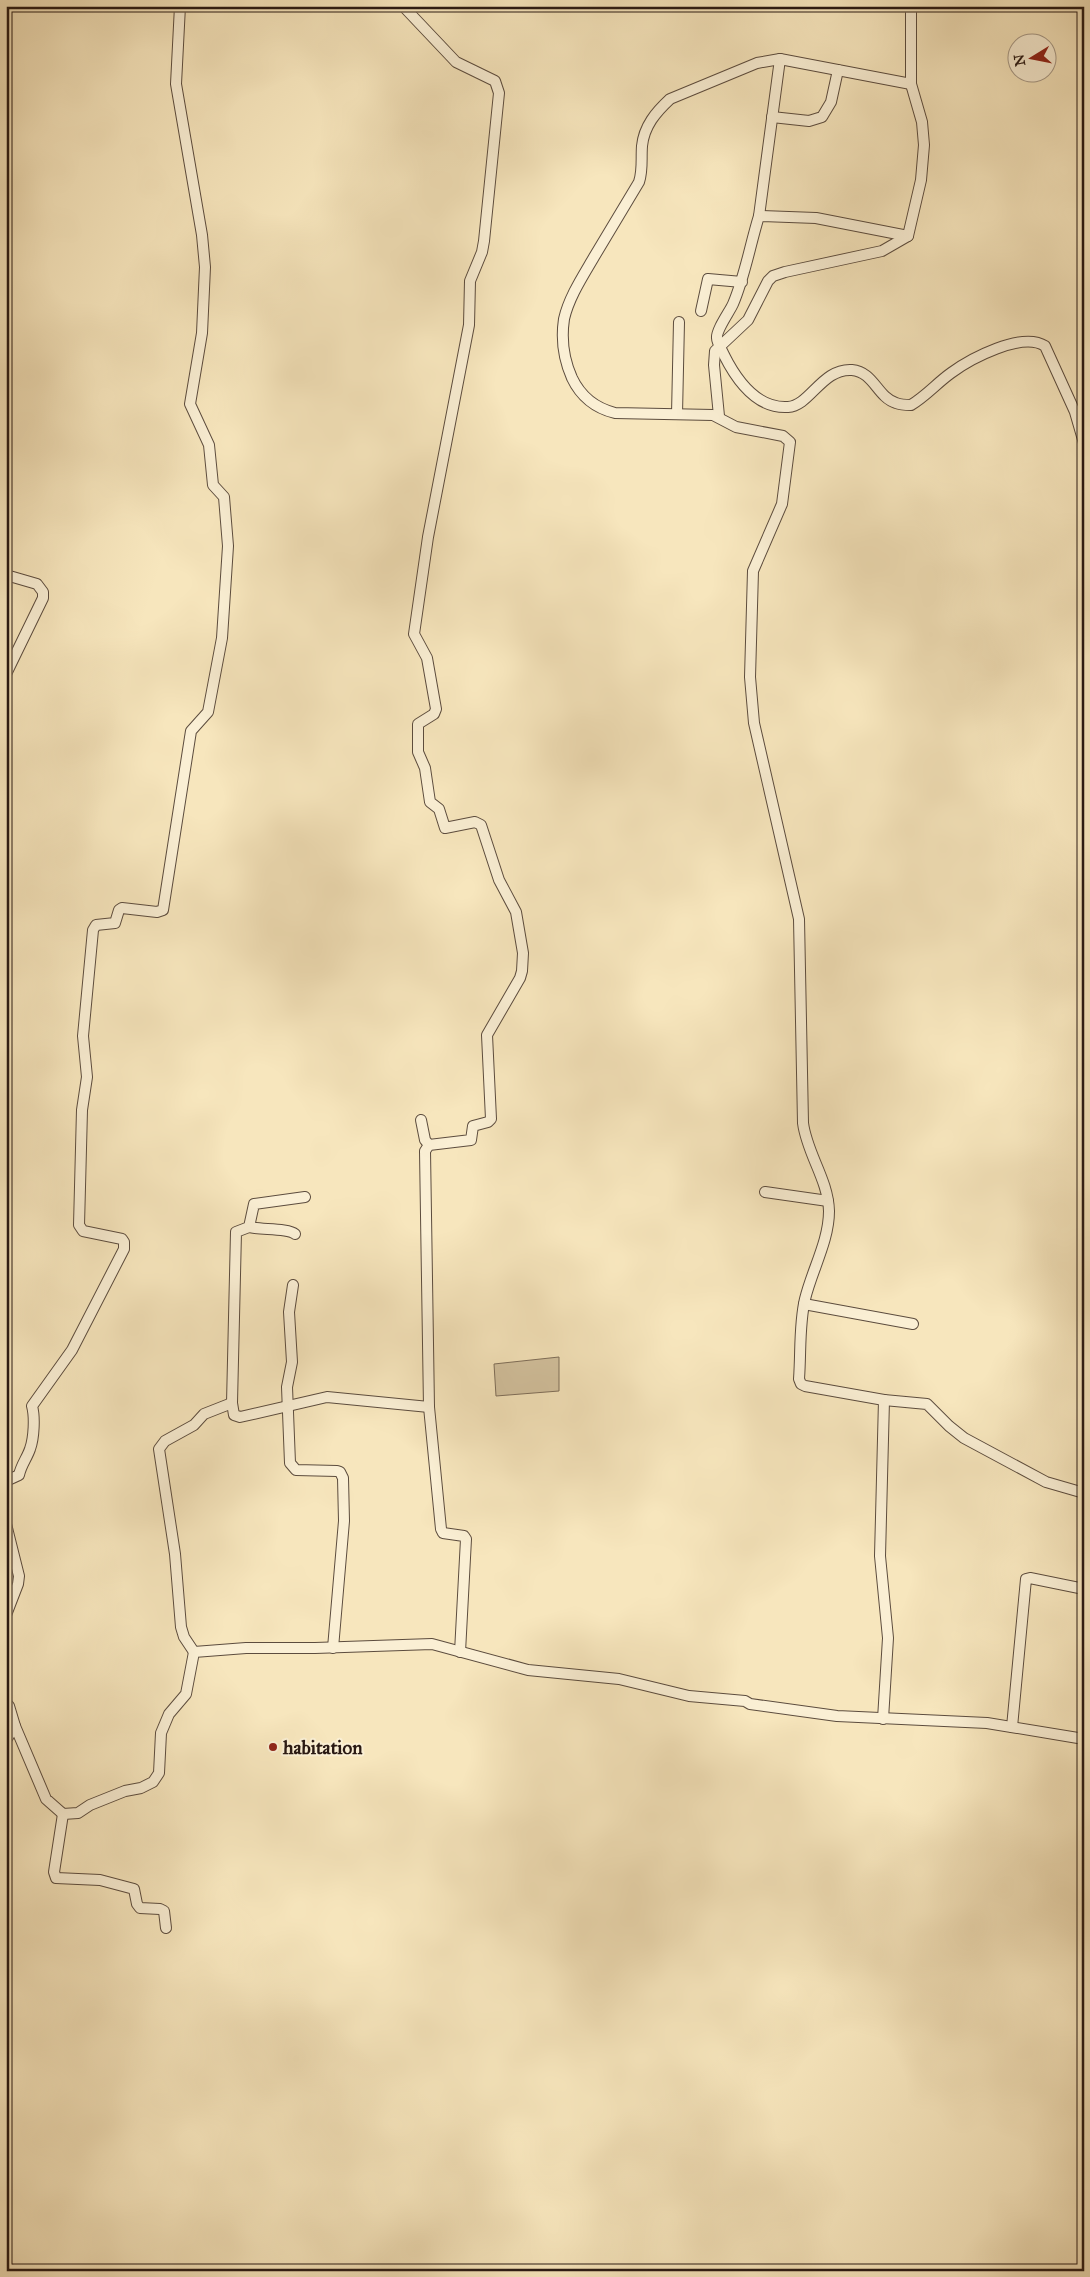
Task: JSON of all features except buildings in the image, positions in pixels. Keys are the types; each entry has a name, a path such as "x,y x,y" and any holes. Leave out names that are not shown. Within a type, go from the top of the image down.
{"street":[{"path":"6,1481 19,1475 22,1464 30,1450 34,1412 32,1406 72,1350 124,1249 122,1239 83,1231 79,1225 82,1110 86,1077 83,1036 93,930 96,925 115,923 122,908 157,912 163,910 191,731 194,725 205,718 208,712 222,638 228,546 224,497 213,485 210,445 190,404 202,333 205,266 202,235 176,84 180,6"},
{"path":"403,6 456,62 495,80 499,93 484,241 482,252 470,281 469,325 428,537 414,634 427,658 436,709 434,714 418,724 418,752 426,771 430,802 438,809 445,828 475,822 481,825 499,880 516,912 524,954 520,978 488,1034 491,1119 488,1122 473,1126 471,1140 429,1145 425,1151 428,1407 440,1529 443,1533 464,1536 466,1539 460,1652"},
{"path":"719,416 714,365 715,352 719,345 748,320 773,276 882,251 908,236 921,180 924,145 922,122 911,84 911,6"},
{"path":"911,84 780,59 757,63 678,94 660,108 648,126 644,136 642,173 579,284 565,318 563,344 568,368 575,385 594,405 615,413 719,416 736,427 788,438 791,446 780,510 753,571 751,702 756,732 799,919 804,1136 822,1177 828,1201 828,1223 825,1236 804,1304 799,1379 801,1384 884,1400 927,1404 964,1438 1040,1479 1084,1493"},
{"path":"780,59 759,216 742,282 729,313 717,334 719,345 732,370 746,390 766,402 788,407 801,401 828,376 844,370 855,370 869,376 885,396 896,403 912,405 949,374 973,359 1014,343 1034,341 1044,346 1075,412 1084,442"},
{"path":"772,117 809,121 822,117 831,102 838,70"},
{"path":"759,216 816,218 908,236"},
{"path":"701,311 708,279 742,282"},
{"path":"677,414 679,322"},
{"path":"6,575 37,584 43,592 43,598 6,674"},
{"path":"422,1120 424,1135 429,1145"},
{"path":"765,1192 828,1201"},
{"path":"249,1227 254,1204 305,1197"},
{"path":"295,1234 291,1231 268,1231 249,1227 237,1231 232,1403 234,1415 240,1417 286,1405 330,1397 428,1407"},
{"path":"293,1285 289,1312 292,1358 287,1383 286,1405 290,1463 293,1468 337,1471 342,1474 343,1478 344,1521 333,1648"},
{"path":"804,1304 913,1324"},
{"path":"883,1719 888,1638 880,1556 884,1400"},
{"path":"6,1703 46,1799 64,1814 78,1813 90,1805 125,1790 141,1788 153,1782 159,1773 160,1733 169,1714 186,1694 194,1652 184,1637 181,1627 174,1542 159,1449 165,1441 194,1425 204,1414 232,1403"},
{"path":"6,1524 18,1576 18,1584 6,1615"},
{"path":"1012,1727 1026,1579 1030,1578 1084,1589"},
{"path":"194,1652 246,1648 333,1648 432,1644 528,1670 619,1679 689,1696 745,1701 750,1704 838,1716 987,1723 1084,1739"},
{"path":"6,1740 14,1726"},
{"path":"64,1814 54,1872 56,1878 100,1880 134,1889 136,1891 137,1904 140,1908 164,1911 166,1928"},
{"path":"6,2267 12,2271"}],"shaded area":[{"path":"559,1357 559,1391 496,1396 494,1364"}],"place":[{"name":"habitation","path":"273,1747"}]}
